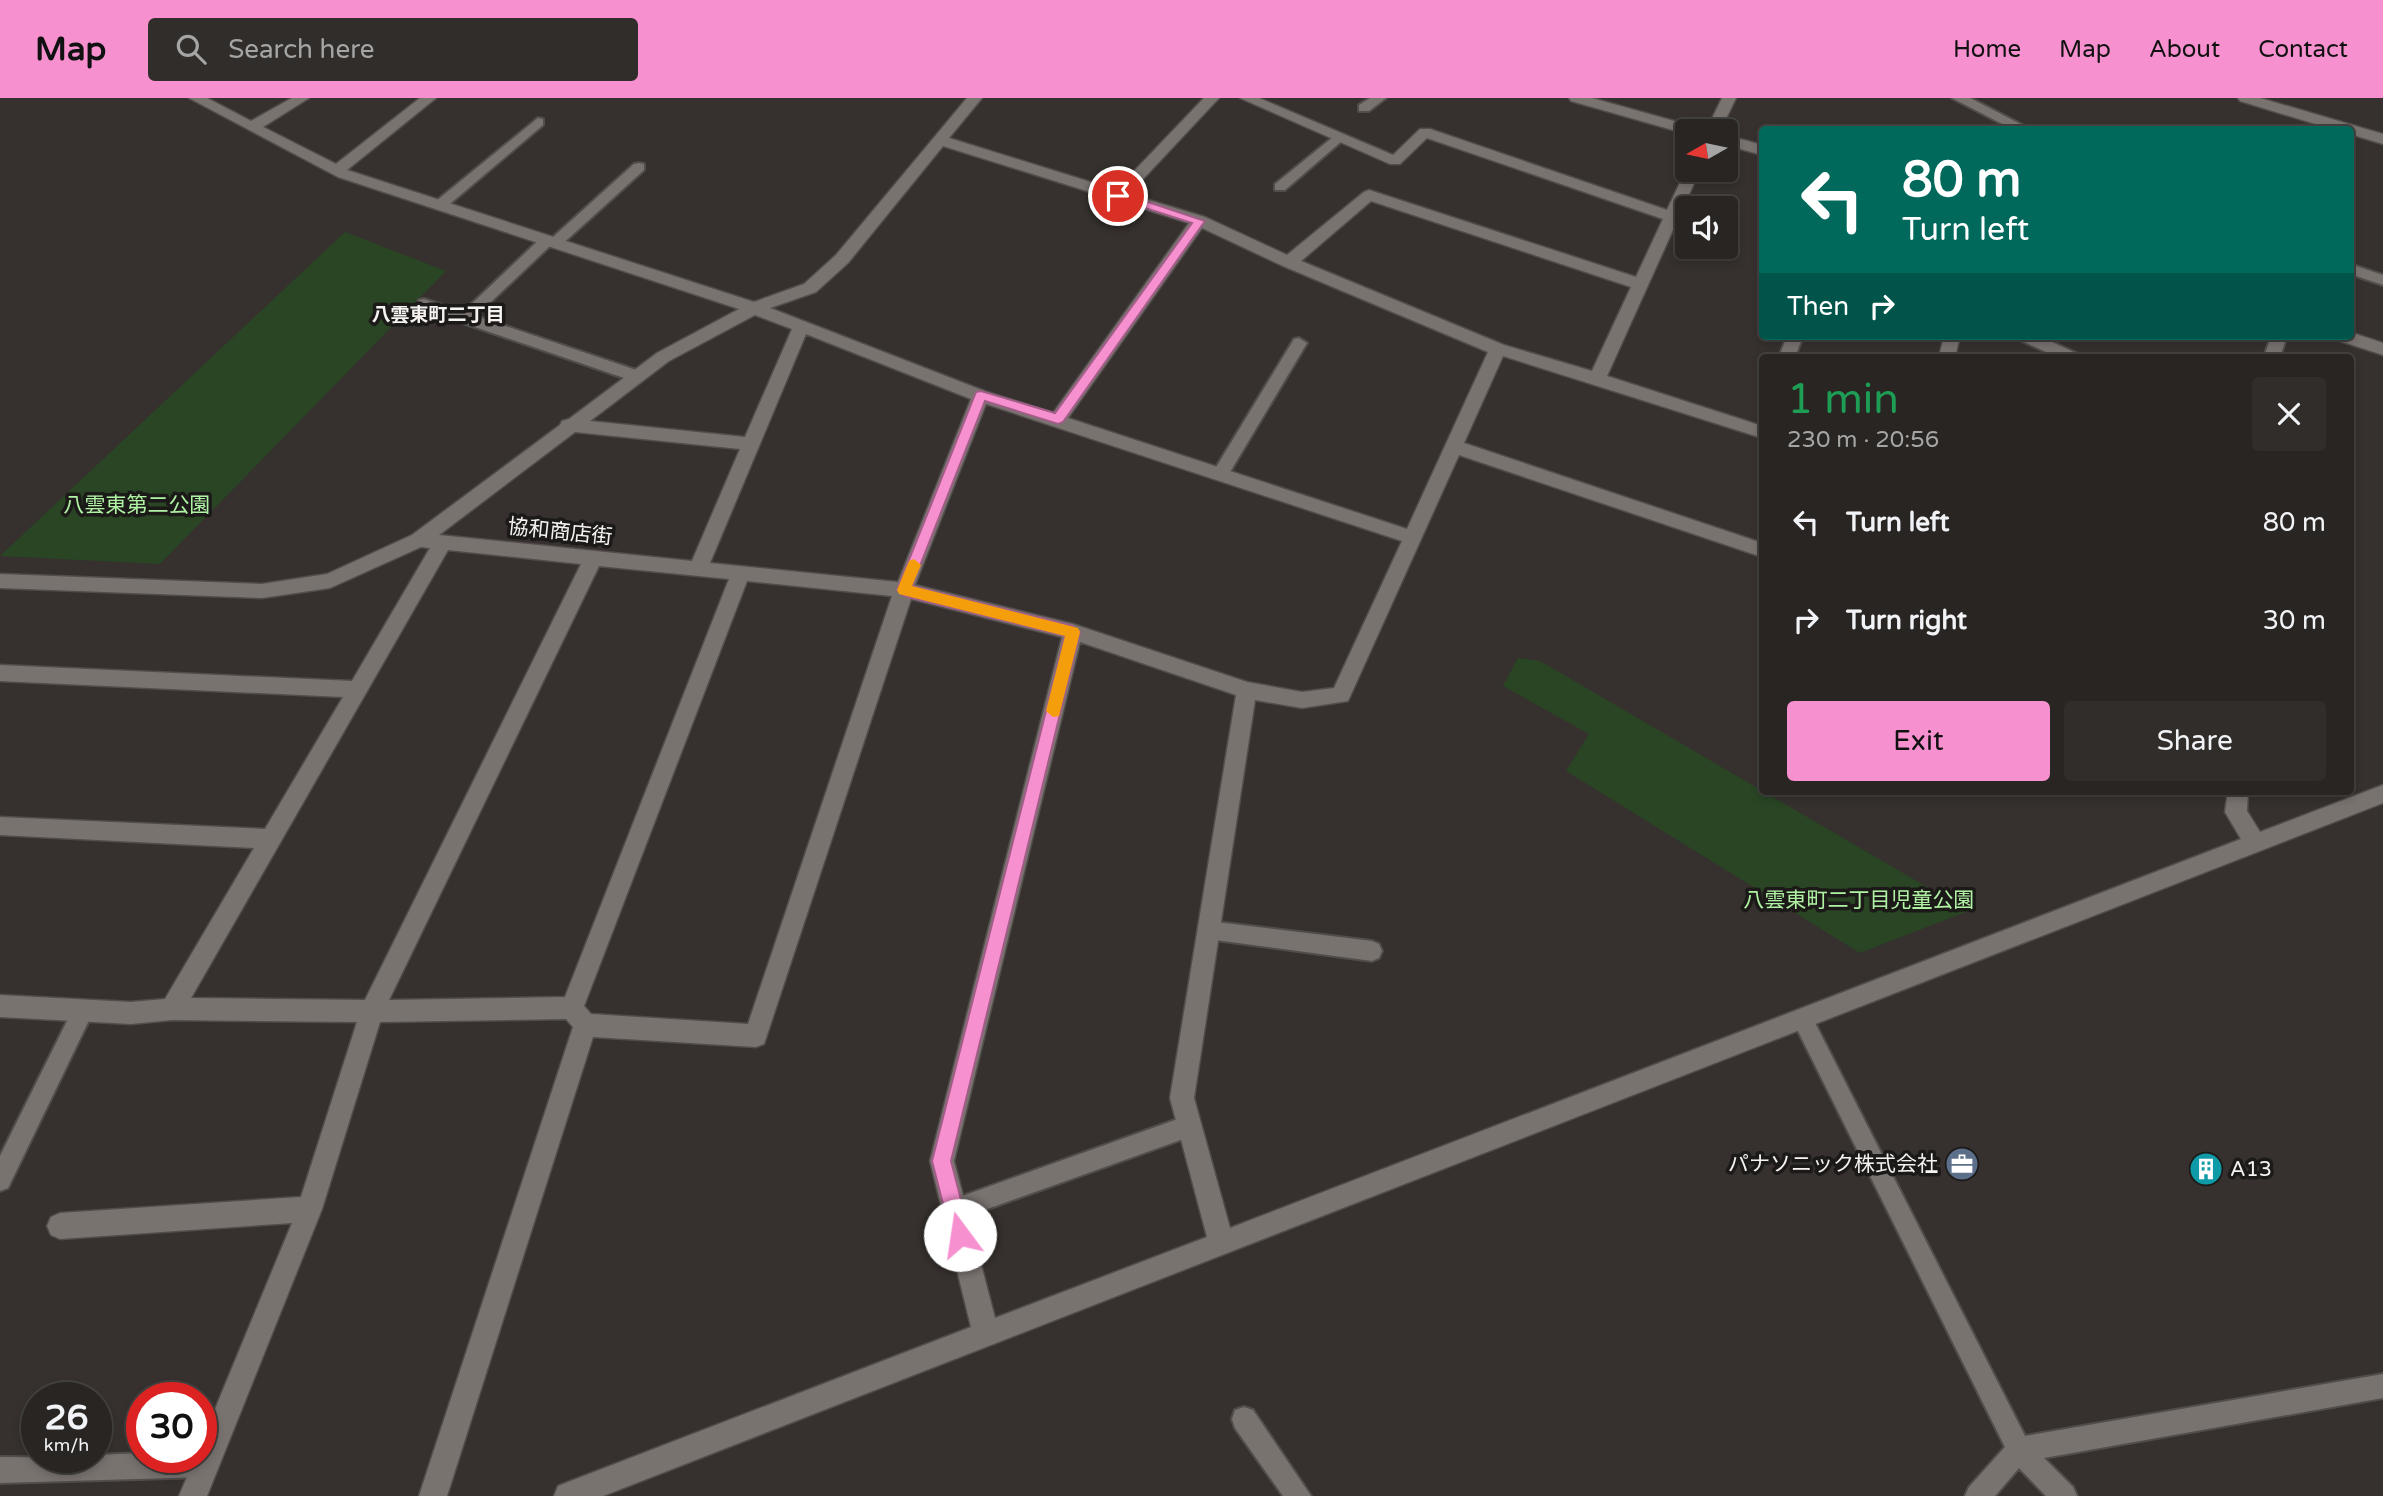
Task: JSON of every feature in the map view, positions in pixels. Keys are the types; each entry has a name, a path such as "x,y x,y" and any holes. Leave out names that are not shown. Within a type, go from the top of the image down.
{"street":[{"path":"197,98 337,170 754,308 981,396 1058,419 1411,537 1498,349"},
{"path":"251,127 302,98"},
{"path":"337,170 429,98"},
{"path":"0,581 262,591 330,581 419,540 568,425 663,357 754,308 810,288 842,259 975,98"},
{"path":"1118,196 1212,98"},
{"path":"1247,98 1395,161 1425,132 1670,216"},
{"path":"1576,98 1675,126"},
{"path":"1719,119 1729,98"},
{"path":"2245,98 2339,126"},
{"path":"2354,130 2383,139"},
{"path":"939,139 1199,221 1289,262 1498,349 1759,429"},
{"path":"1738,143 1759,149"},
{"path":"1597,379 1687,182"},
{"path":"1289,262 1369,195 1639,284"},
{"path":"1058,419 1199,221"},
{"path":"697,570 801,326"},
{"path":"2354,340 2383,349"},
{"path":"0,1006 131,1013 172,1009 579,1016 756,1036 904,590 981,396"},
{"path":"568,425 751,444"},
{"path":"1452,446 1759,549"},
{"name":"協和商店街","path":"419,540 904,590 1073,632 1247,690 1302,700 1341,695 1411,537"},
{"path":"172,1009 443,542"},
{"path":"217,1437 310,1209 372,1011 593,559"},
{"path":"433,1496 579,1016 740,575"},
{"path":"986,1336 942,1161 1073,632"},
{"path":"0,673 358,689"},
{"path":"1222,1244 1182,1098 1247,690"},
{"path":"568,1496 2383,794"},
{"path":"2238,795 2236,812 2256,844"},
{"path":"0,826 271,839"},
{"path":"60,1226 310,1209"},
{"path":"193,1496 202,1473"}],"lane":[{"path":"1364,108 1379,98"},
{"path":"1959,98 2017,126"},
{"path":"440,205 538,122"},
{"path":"1280,187 1338,136"},
{"path":"465,318 639,167"},
{"path":"2354,270 2383,280"},
{"path":"424,304 636,376"},
{"path":"2034,340 2064,354"},
{"path":"1221,473 1299,343"},
{"path":"1208,930 1372,951"},
{"path":"0,1180 83,1010"},
{"path":"1803,1020 2019,1450 2064,1496"},
{"path":"954,1210 1189,1126"},
{"path":"1978,1496 2019,1450 2383,1386"},
{"path":"1244,1419 1298,1496"},
{"path":"0,1470 126,1466"}],"green space":[{"name":"八雲東第二公園","path":"345,232 446,271 160,564 0,556"},
{"name":"八雲東町二丁目児童公園","path":"1518,658 1540,661 1759,789 1759,795 1769,795 1968,911 1860,953 1566,771 1589,734 1503,686"}],"slow traffic":[{"path":"914,565 904,590 1073,632 1053,711"}],"place":[{"name":"パナソニック株式会社","path":"1962,1164"},
{"name":"A13","path":"2206,1169"}],"district":[{"name":"八雲東町二丁目","path":"438,315"}],"route":[{"path":"960,1235 942,1161 1073,632 904,590 981,396 1058,419 1199,221 1118,196"}]}
